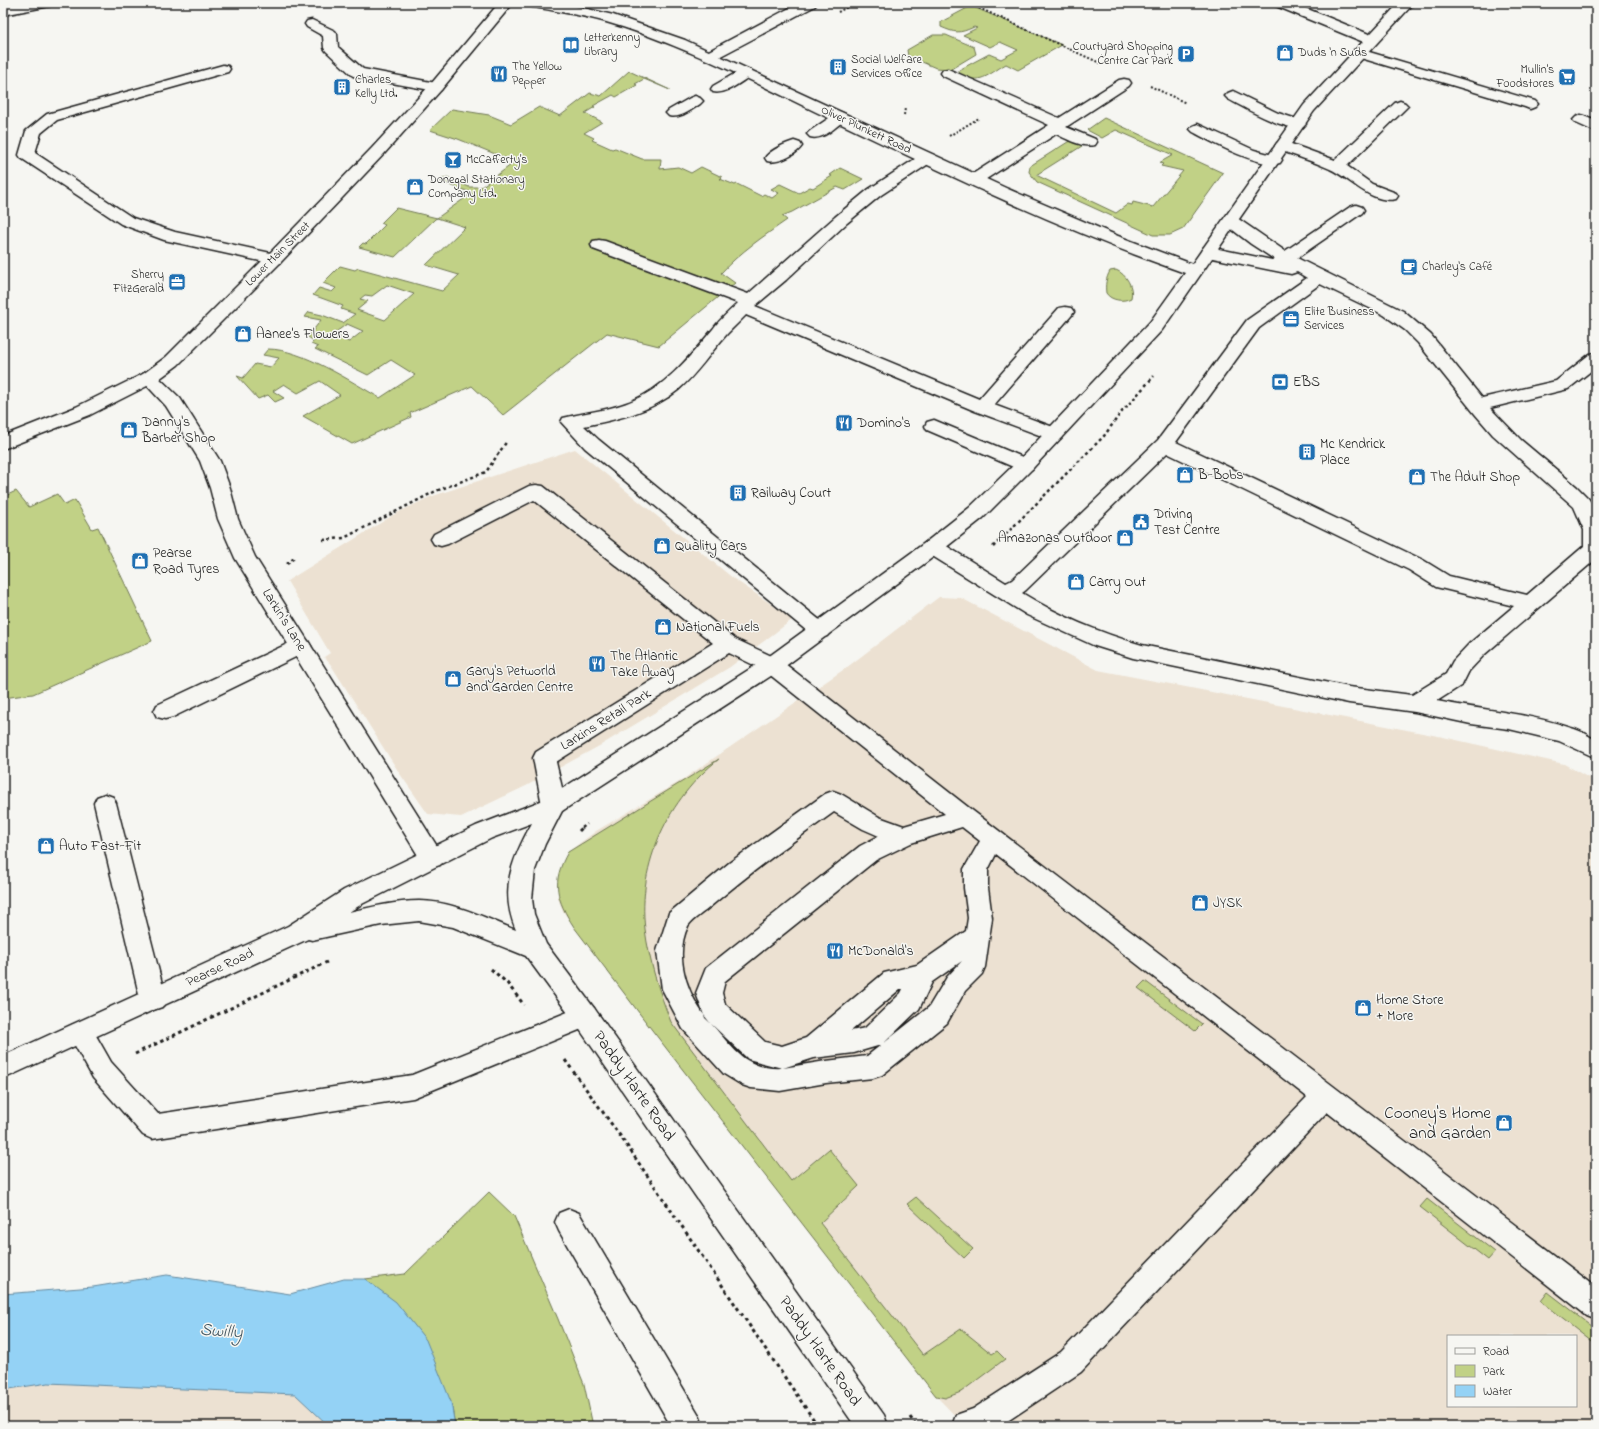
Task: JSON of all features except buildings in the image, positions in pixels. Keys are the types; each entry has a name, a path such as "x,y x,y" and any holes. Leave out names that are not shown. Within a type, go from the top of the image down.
{"street":[{"path":"3,11 45,3"},
{"name":"Lower Main Street","path":"3,443 83,411 149,378 179,355 378,151 436,87 506,3"},
{"name":"Oliver Plunkett Road","path":"533,3 563,7 610,18 710,56 974,180 1118,243 1196,271"},
{"path":"710,56 810,3"},
{"path":"1281,3 1371,40"},
{"name":"Pearse Road","path":"3,1068 297,933 353,898 432,858 484,832 554,804 772,665 932,547 976,513 1025,466 1156,326 1274,160 1309,108 1407,3"},
{"path":"312,24 330,34 331,48 358,73 436,87"},
{"path":"1359,53 1530,104"},
{"path":"223,69 52,118 34,131 27,155 127,221 170,236 274,259"},
{"path":"718,89 746,73"},
{"path":"948,73 1007,100 1089,142"},
{"path":"974,180 1124,83"},
{"path":"1233,96 1273,116 1298,124"},
{"path":"674,113 695,101"},
{"path":"1337,166 1400,106"},
{"path":"815,134 840,118"},
{"path":"1581,120 1596,127"},
{"path":"1198,129 1248,153 1274,160"},
{"path":"773,158 794,146"},
{"path":"1283,146 1337,166 1366,187 1390,196"},
{"path":"820,631 592,444 570,422 606,416 641,404 671,386 698,359 720,331 747,304 841,220 875,192 927,158"},
{"path":"1280,262 1356,210"},
{"path":"1231,221 1280,262"},
{"path":"598,245 747,304 982,407 1054,434"},
{"path":"1209,252 1280,262 1316,276 1395,314 1413,327 1449,366 1492,423 1590,508 1590,517 1595,532 1595,545 1589,554 1477,649 1461,666 1454,679 1415,704"},
{"path":"1012,588 1165,444 1253,324 1316,276"},
{"path":"982,407 1065,312"},
{"path":"1478,404 1562,385 1596,358"},
{"name":"Larkin's Lane","path":"149,378 173,402 210,461 220,488 228,520 245,558 432,858"},
{"path":"934,426 1025,466"},
{"path":"1165,444 1416,565 1443,582 1531,603"},
{"path":"441,539 536,491 728,644 772,665 993,839 1596,1305"},
{"path":"932,547 1012,588 1034,610 1070,628 1102,641 1141,653 1349,695 1415,704 1471,716 1509,721 1565,734 1596,750"},
{"name":"Larkins Retail Park","path":"554,804 544,758 728,644"},
{"path":"165,711 300,646"},
{"path":"903,836 870,823 834,800 737,870 678,920 669,951 675,989 692,1021 733,1066 751,1077 780,1080 826,1072 873,1067 938,1015 956,984 973,966 980,918 976,888 976,869 993,839"},
{"path":"105,803 153,999"},
{"name":"Paddy Harte Road","path":"554,804 528,854 519,884 522,913 535,948 585,1016 873,1426"},
{"path":"965,817 883,843 868,853 715,975 709,993 714,1010 757,1051 782,1057 814,1047 854,1042 873,1037 910,1001 923,975 977,936"},
{"path":"297,933 381,915 419,911 444,914 458,918 535,948"},
{"path":"81,1033 102,1070 152,1127 413,1086 585,1016"},
{"path":"967,1426 980,1422 1071,1362 1325,1096"},
{"path":"569,1222 688,1426"}],"path":[{"path":"842,5 847,7"},
{"path":"946,137 1007,100"},
{"path":"1012,588 993,569 988,561 988,552 1104,436 1120,414 1156,373"},
{"path":"323,540 344,538 436,491 486,472 507,441"},
{"path":"102,1070 333,960"},
{"path":"488,965 507,984 545,1032 621,1137 818,1426"},
{"path":"911,1418 916,1426"}],"shaded area":[{"path":"575,449 734,579 793,619 730,667 601,745 526,786 461,817 428,814 400,774 331,665 324,657 330,653 287,581 395,514 430,497"},
{"path":"939,597 961,598 1098,670 1443,737 1564,764 1596,782 1596,1426 965,1426 936,1396 652,1030 563,911 558,898 558,879 563,862 568,852 596,831 679,782 846,668"},
{"path":"48,1383 296,1394 329,1426 3,1426 3,1390"}],"green space":[{"path":"971,6 1062,45 1018,70 1006,64 989,75 979,79 967,78 959,75 959,70 989,54 1001,59 1018,50 1000,42 990,47 963,35 977,28 974,27 957,32 941,27 941,22"},
{"path":"933,35 946,35 974,47 976,54 951,69 936,68 908,56 907,50"},
{"path":"629,71 670,90 644,79 635,84 637,85 616,97 613,95 593,106 595,107 585,113 602,122 584,133 594,138 592,140 612,149 615,148 642,159 661,159 660,169 678,167 691,173 701,167 722,177 720,179 735,185 737,184 761,196 764,194 772,198 779,193 771,189 780,184 799,193 810,187 813,188 832,176 830,175 840,168 863,179 845,190 837,187 782,216 787,220 744,251 721,273 735,283 659,346 607,333 503,415 472,386 410,413 411,417 352,444 303,416 340,395 320,381 298,393 284,384 273,391 284,398 275,402 268,395 258,399 237,376 243,378 255,364 271,367 279,358 263,355 268,349 281,350 296,354 326,367 380,398 415,375 391,360 368,375 315,349 318,347 311,344 314,341 308,337 321,320 305,317 309,312 343,323 355,314 341,309 343,306 313,295 319,288 332,292 336,288 323,283 340,266 355,270 358,268 442,291 459,275 426,265 465,227 437,218 472,193 439,181 447,177 469,187 481,187 515,162 458,139 430,130 452,109 489,115 511,124 539,107 560,116 590,93 601,96","holes":["387,285 414,294 385,320 357,310 368,301 360,299 365,295 372,296","347,324 363,331 349,342 333,334"]},
{"path":"1104,118 1223,173 1183,229 1170,235 1153,235 1037,182 1029,172 1030,166 1071,140 1082,146 1036,175 1116,213 1128,204 1132,205 1133,202 1153,207 1183,171 1161,166 1163,164 1159,163 1173,155 1116,130 1102,138 1087,130"},
{"path":"396,208 437,218 395,257 359,247 363,243 366,244 385,225 381,223"},
{"path":"1116,270 1120,272 1128,281 1132,294 1131,298 1118,300 1111,298 1106,293 1106,282 1110,271"},
{"path":"16,491 29,507 57,494 65,505 75,500 92,529 98,527 152,641 33,694 3,698 3,497"},
{"path":"719,759 701,775 685,793 672,813 660,834 646,880 644,905 645,929 652,965 662,999 671,1022 791,1181 829,1149 859,1186 820,1223 923,1355 961,1329 992,1354 997,1351 1005,1359 961,1392 945,1398 936,1396 652,1030 574,927 563,908 558,890 558,882 559,872 568,852"},
{"path":"1145,981 1202,1024 1195,1031 1138,988"},
{"path":"489,1192 514,1216 584,1384 593,1426 455,1426 451,1402 365,1279 405,1274"},
{"path":"916,1197 973,1249 964,1258 907,1204"},
{"path":"1427,1199 1495,1252 1488,1260 1420,1207"},
{"path":"1548,1292 1596,1329 1596,1344 1541,1301"}],"water":[{"name":"Swilly","path":"167,1275 290,1294 344,1279 365,1279 396,1302 426,1340 451,1402 455,1426 329,1426 295,1394 48,1383 3,1390 3,1294 93,1287"}],"place":[{"name":"Letterkenny Library","path":"571,45"},
{"name":"Duds 'n Suds","path":"1285,53"},
{"name":"Courtyard Shopping Centre Car Park","path":"1186,54"},
{"name":"Social Welfare Services Office","path":"838,67"},
{"name":"The Yellow Pepper","path":"499,74"},
{"name":"Mullin's Foodstores","path":"1567,77"},
{"name":"Charles Kelly Ltd.","path":"342,87"},
{"name":"McCafferty’s","path":"453,160"},
{"name":"Donegal Stationary Company Ltd.","path":"415,187"},
{"name":"Charley's Café","path":"1409,267"},
{"name":"Sherry FitzGerald","path":"177,282"},
{"name":"Elite Business Services","path":"1291,319"},
{"name":"Aanee's Flowers","path":"243,334"},
{"name":"EBS","path":"1280,382"},
{"name":"Domino's","path":"844,423"},
{"name":"Danny's Barber Shop","path":"129,430"},
{"name":"Mc Kendrick Place","path":"1307,452"},
{"name":"B-Bobs","path":"1185,475"},
{"name":"The Adult Shop","path":"1417,477"},
{"name":"Railway Court","path":"738,493"},
{"name":"Driving Test Centre","path":"1141,522"},
{"name":"Amazonas Outdoor","path":"1125,538"},
{"name":"Quality Cars","path":"662,546"},
{"name":"Pearse Road Tyres","path":"140,561"},
{"name":"Carry Out","path":"1076,582"},
{"name":"National Fuels","path":"663,627"},
{"name":"The Atlantic Take Away","path":"597,664"},
{"name":"Gary's Petworld and Garden Centre","path":"453,679"},
{"name":"Auto Fast-Fit","path":"46,846"},
{"name":"JYSK","path":"1200,903"},
{"name":"McDonald's","path":"835,951"},
{"name":"Home Store + More","path":"1363,1008"},
{"name":"Cooney's Home and Garden","path":"1504,1123"}]}
